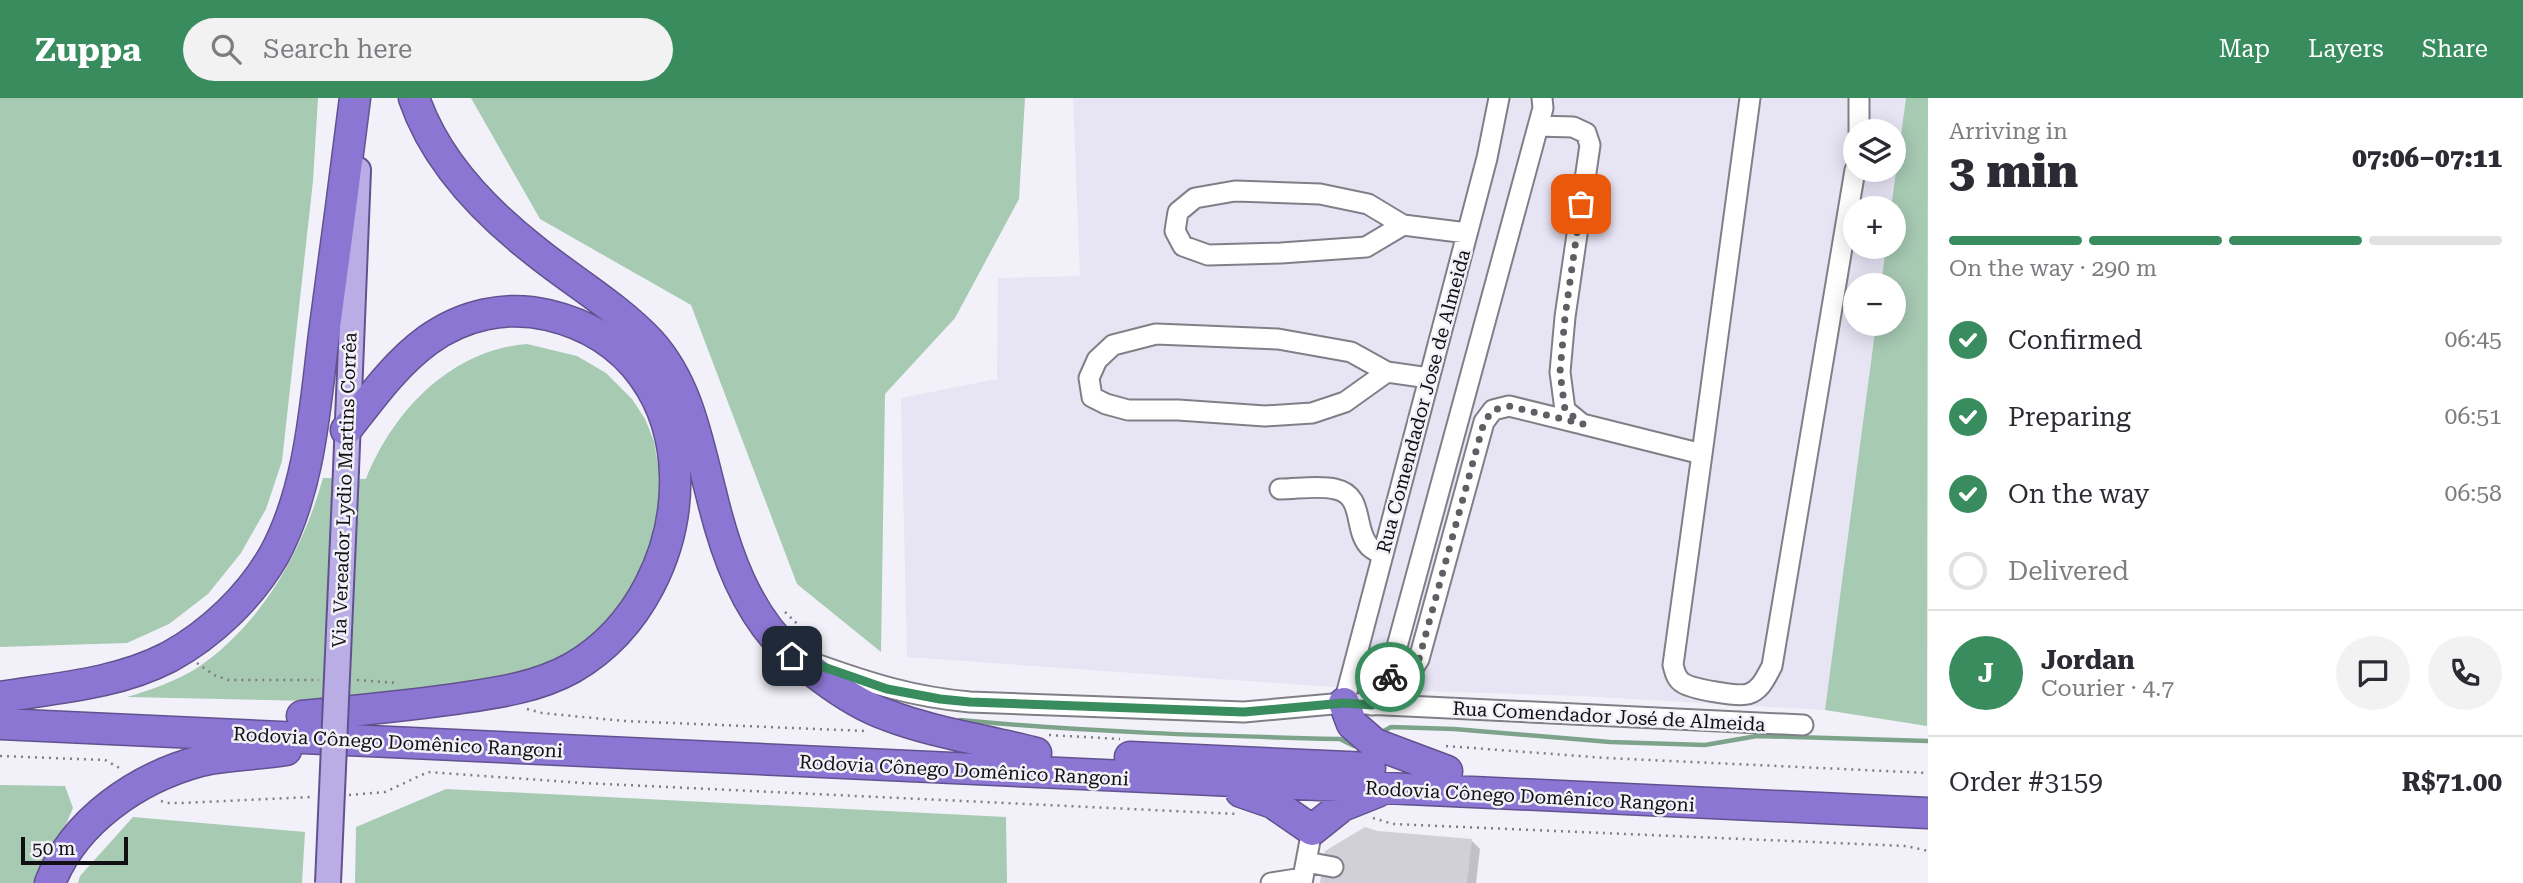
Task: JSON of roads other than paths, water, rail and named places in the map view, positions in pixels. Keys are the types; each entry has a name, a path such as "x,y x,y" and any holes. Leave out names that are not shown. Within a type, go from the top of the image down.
{"highway":[{"path":"0,697 116,677 167,657 197,639 223,618 252,586 274,554 298,494 311,432 355,98"},
{"path":"414,98 432,136 470,193 533,250 633,326 664,360 691,413 722,536 738,578 763,622 792,656 849,697 885,715 1036,753"},
{"path":"50,883 63,855 79,835 102,813 161,775 202,761 301,748 310,727 498,693 544,681 572,668 600,648 625,624 661,564 672,519 676,479 674,450 667,423 656,397 641,374 611,344 577,323 518,310 501,311 448,327 403,361 346,430"},
{"path":"1358,704 1352,724 1375,744 1447,771"},
{"name":"Rodovia Cônego Domênico Rangoni","path":"0,705 310,727 1206,782 1923,812"},
{"name":"Rodovia Cônego Domênico Rangoni","path":"0,724 310,727 1447,771 1923,812"},
{"path":"1206,782 1273,803 1312,830 1342,806 1383,789"}],"main road":[{"name":"Via Vereador Lydio Martins Corrêa","path":"328,883 361,98"}],"street":[{"name":"Rua Comendador Jose de Almeida","path":"1358,704 1383,555 1467,233 1499,98"},
{"path":"1388,678 1543,108 1542,98"},
{"path":"1750,98 1673,665 1676,677 1694,688 1747,695 1762,685 1772,666 1853,182"},
{"path":"1858,119 1859,98"},
{"path":"1538,126 1573,127 1586,132 1590,145 1565,317 1560,372 1565,410 1583,424"},
{"path":"1403,225 1366,247 1281,253 1208,254 1183,246 1175,231 1178,212 1195,198 1235,191 1320,194 1368,204 1403,225 1467,233"},
{"path":"1387,372 1345,402 1312,413 1265,416 1178,410 1128,410 1092,397 1089,378 1097,360 1113,345 1156,334 1279,339 1351,352 1387,372 1429,378"},
{"path":"1358,704 1388,678 1410,673 1419,659 1484,422 1493,410 1509,406 1702,454"},
{"path":"1280,489 1336,489 1351,497 1365,540 1371,548 1383,555"},
{"name":"Rua Comendador José de Almeida","path":"792,656 887,689 970,702 1244,712 1358,704 1803,725"},
{"path":"1688,720 1694,688"},
{"path":"1304,875 1312,830"},
{"path":"1271,883 1333,867"}],"waterway":[{"path":"960,720 1150,733 1340,739 1354,746 1359,743"},
{"path":"1378,734 1391,727 1454,729 1610,742 1705,745 1757,736 1928,741"}]}
